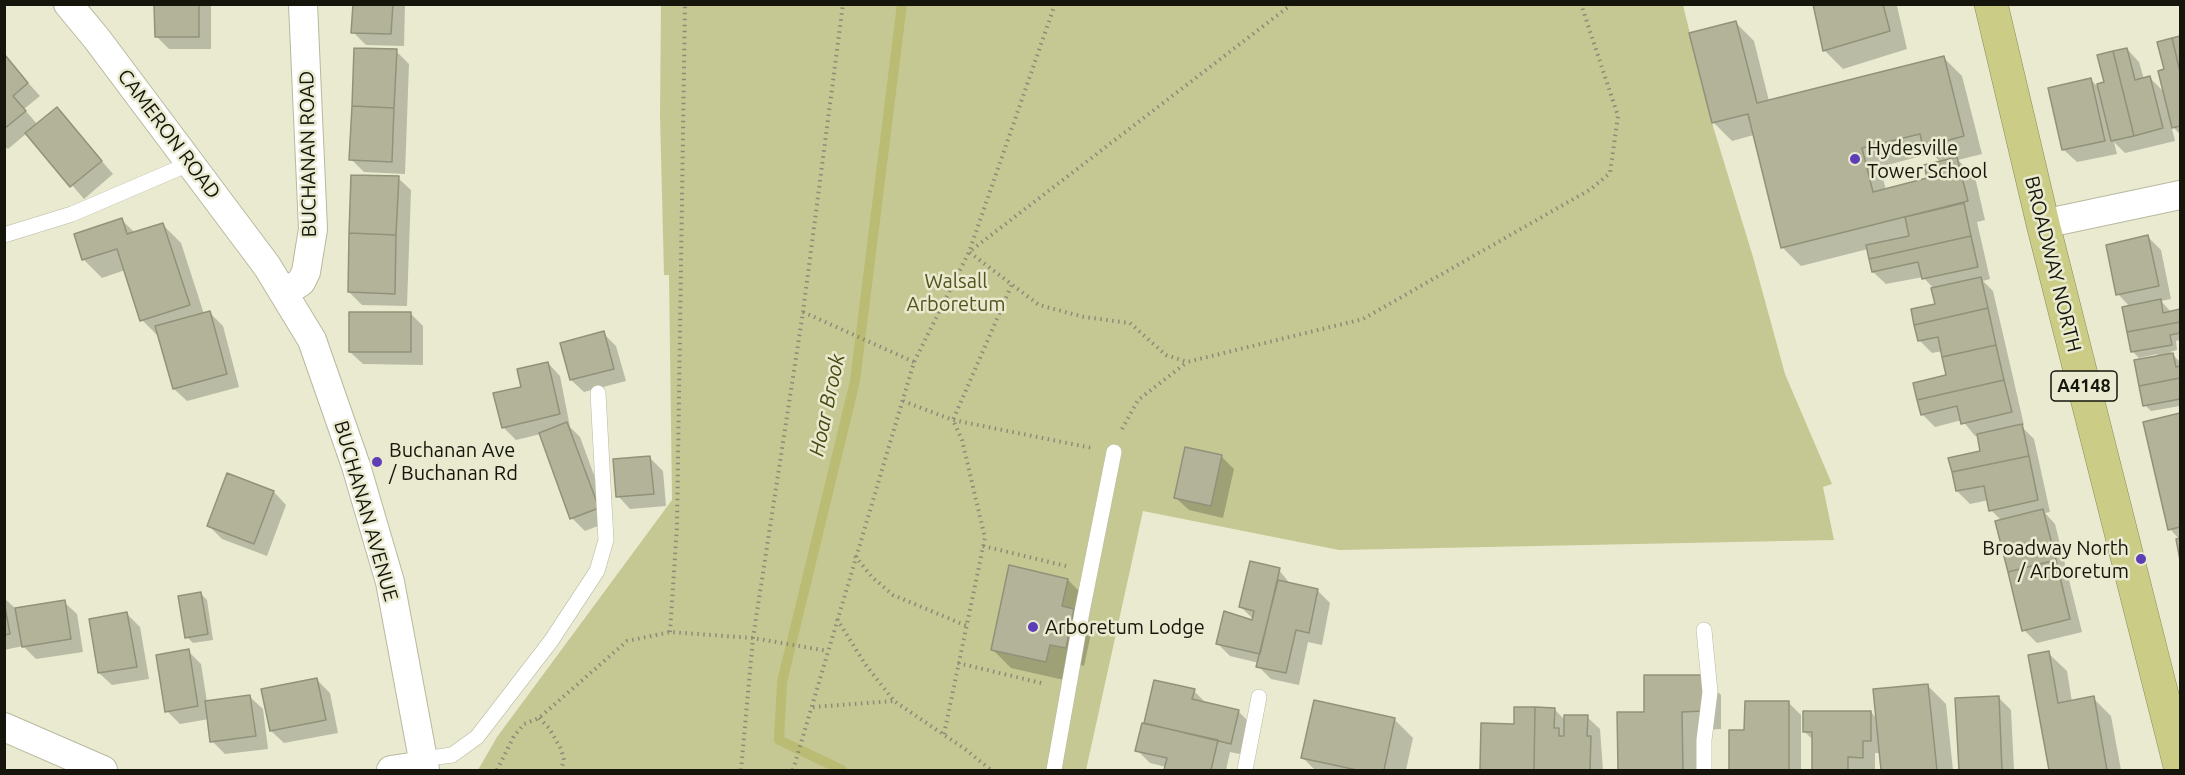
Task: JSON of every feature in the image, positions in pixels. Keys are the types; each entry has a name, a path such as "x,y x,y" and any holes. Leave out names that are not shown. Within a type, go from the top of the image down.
{"highway":[{"name":"BROADWAY NORTH","path":"1991,4 2043,224 2181,766"}],"street":[{"name":"CAMERON ROAD","path":"68,4 267,266"},
{"name":"BUCHANAN ROAD","path":"284,293 301,282 306,272 313,229 303,4"},
{"path":"2043,224 2181,195"},
{"name":"BUCHANAN AVENUE","path":"267,266 312,340 356,466 390,582 424,765"},
{"path":"4,727 103,771"},
{"path":"391,771 424,765"}],"lane":[{"path":"4,235 72,213 191,163"},
{"path":"424,765 452,755 477,737 551,641 597,571 606,540 598,393"},
{"path":"1054,771 1082,612 1114,452"},
{"path":"1704,630 1710,692 1704,740 1704,771"},
{"path":"1245,771 1259,698"}],"path":[{"path":"670,632 677,515 685,4"},
{"path":"741,771 753,638 803,312 843,4"},
{"path":"793,771 914,362 969,252 1054,4"},
{"path":"969,252 1292,4"},
{"path":"903,401 953,420 1114,452 1126,420 1138,400 1187,362 1363,319 1591,189 1610,172 1618,116 1581,4"},
{"path":"969,252 1039,305 1084,316 1130,323 1166,355 1187,362"},
{"path":"944,734 985,538 962,440 953,420 1012,284"},
{"path":"803,312 914,362"},
{"path":"983,546 1063,565"},
{"path":"855,556 872,577 892,595 966,626"},
{"path":"837,618 865,664 894,701 944,734 991,771"},
{"path":"497,771 518,730 524,724 539,718 627,640 670,632 753,638 828,651"},
{"path":"958,663 1032,681"},
{"path":"813,707 894,701"},
{"path":"539,718 549,728 561,749 564,760 561,771"}],"green space":[{"name":"Walsall Arboretum","path":"661,5 1683,5 1712,123 1753,257 1785,374 1832,484 1823,487 1834,540 1339,550 1143,511 1086,770 478,770 497,737 672,500 669,275 664,275 660,115"}],"building":[{"path":"154,4 199,4 199,37 155,37"},
{"path":"353,4 393,4 391,34 351,33"},
{"path":"1813,4 1883,4 1890,31 1823,51"},
{"path":"1736,21 1757,103 1944,56 1964,136 1923,147 1920,134 1862,148 1873,192 1927,178 1924,165 1957,157 1968,201 1781,248 1748,114 1712,123 1689,33"},
{"path":"2180,36 2180,72 2172,38"},
{"path":"2172,38 2180,72 2180,126 2172,128 2158,71 2164,69 2157,42"},
{"path":"354,48 397,49 394,108 352,106"},
{"path":"2127,48 2135,80 2150,76 2163,128 2134,136 2113,51"},
{"path":"2113,51 2134,136 2111,141 2097,84 2104,82 2097,55"},
{"path":"5,55 28,83 13,96 26,111 4,129"},
{"path":"2091,78 2105,141 2062,150 2048,88"},
{"path":"352,106 394,108 392,162 349,160"},
{"path":"57,107 102,161 70,187 25,133"},
{"path":"351,175 399,176 396,235 349,233"},
{"path":"1964,203 1971,236 1869,259 1866,245 1909,236 1905,217"},
{"path":"122,218 127,234 163,223 190,305 140,321 117,249 82,260 74,234"},
{"path":"349,233 396,235 395,294 348,292"},
{"path":"2148,235 2159,286 2116,295 2106,245"},
{"path":"1971,236 1978,267 1922,279 1918,262 1872,272 1869,259"},
{"path":"1981,277 1988,308 1914,325 1911,309 1935,304 1931,288"},
{"path":"2161,299 2163,313 2180,309 2180,322 2127,332 2122,307"},
{"path":"1988,308 1996,345 1942,357 1938,337 1918,341 1914,325"},
{"path":"210,311 227,374 173,389 155,326"},
{"path":"349,312 411,312 411,352 349,352"},
{"path":"2180,322 2180,333 2170,335 2172,345 2131,352 2127,332"},
{"path":"604,331 614,369 570,380 560,343"},
{"path":"1996,345 2004,380 1917,400 1913,383 1946,375 1942,357"},
{"path":"2173,353 2176,367 2180,366 2180,378 2139,386 2134,360"},
{"path":"548,362 560,414 502,428 493,393 521,387 517,369"},
{"path":"2180,378 2180,399 2143,406 2139,386"},
{"path":"2004,380 2012,412 1961,424 1957,406 1921,415 1917,400"},
{"path":"2180,413 2180,527 2168,530 2143,422"},
{"path":"567,422 599,508 570,519 539,433"},
{"path":"2022,424 2029,456 1952,472 1948,458 1980,451 1977,434"},
{"path":"1185,447 1222,455 1211,506 1174,498"},
{"path":"650,456 654,494 616,497 613,459"},
{"path":"2029,456 2038,500 1989,511 1984,486 1956,491 1952,472"},
{"path":"227,473 274,491 254,544 207,526"},
{"path":"2043,509 2056,560 2008,572 1995,521"},
{"path":"2180,538 2180,560 2176,539"},
{"path":"2056,560 2070,619 2022,631 2008,572"},
{"path":"1250,561 1280,568 1260,654 1216,644 1224,611 1252,620 1254,611 1239,607"},
{"name":"Arboretum Lodge","path":"1009,565 1068,579 1062,606 1074,609 1066,648 1050,645 1046,662 991,650"},
{"path":"1278,580 1318,589 1309,633 1296,630 1286,673 1256,667"},
{"path":"201,592 208,634 185,638 178,596"},
{"path":"65,600 71,639 22,647 15,608"},
{"path":"4,601 10,634 4,635"},
{"path":"127,612 137,667 98,673 89,619"},
{"path":"189,649 198,706 165,712 156,655"},
{"path":"2049,651 2058,703 2094,696 2107,770 2049,770 2028,655"},
{"path":"1644,675 1703,675 1703,711 1682,712 1683,770 1618,770 1617,712 1644,712"},
{"path":"317,678 326,720 270,731 261,689"},
{"path":"1154,680 1195,689 1192,699 1239,710 1231,744 1144,723"},
{"path":"1928,684 1937,770 1881,770 1873,689"},
{"path":"250,695 256,736 210,742 205,701"},
{"path":"1999,696 2002,770 1959,770 1955,698"},
{"path":"1314,700 1395,718 1384,770 1357,770 1301,758"},
{"path":"1745,701 1789,701 1789,770 1729,770 1729,730 1744,730"},
{"path":"1514,707 1535,707 1534,770 1480,770 1481,723 1514,724"},
{"path":"1535,707 1555,708 1554,728 1559,728 1559,736 1564,736 1564,715 1588,715 1587,736 1591,736 1590,770 1534,770"},
{"path":"1803,711 1871,711 1871,741 1863,741 1863,758 1848,757 1848,770 1812,770 1812,732 1803,732"},
{"path":"1142,723 1218,740 1211,770 1164,770 1167,758 1135,751"}],"waterway":[{"name":"Hoar Brook","path":"842,770 779,740 782,682 855,381 902,4"}],"place":[{"name":"Hydesville Tower School","path":"1855,159"},
{"name":"Buchanan Ave / Buchanan Rd","path":"377,462"},
{"name":"Broadway North / Arboretum","path":"2141,559"},
{"name":"Arboretum Lodge","path":"1033,627"}]}
